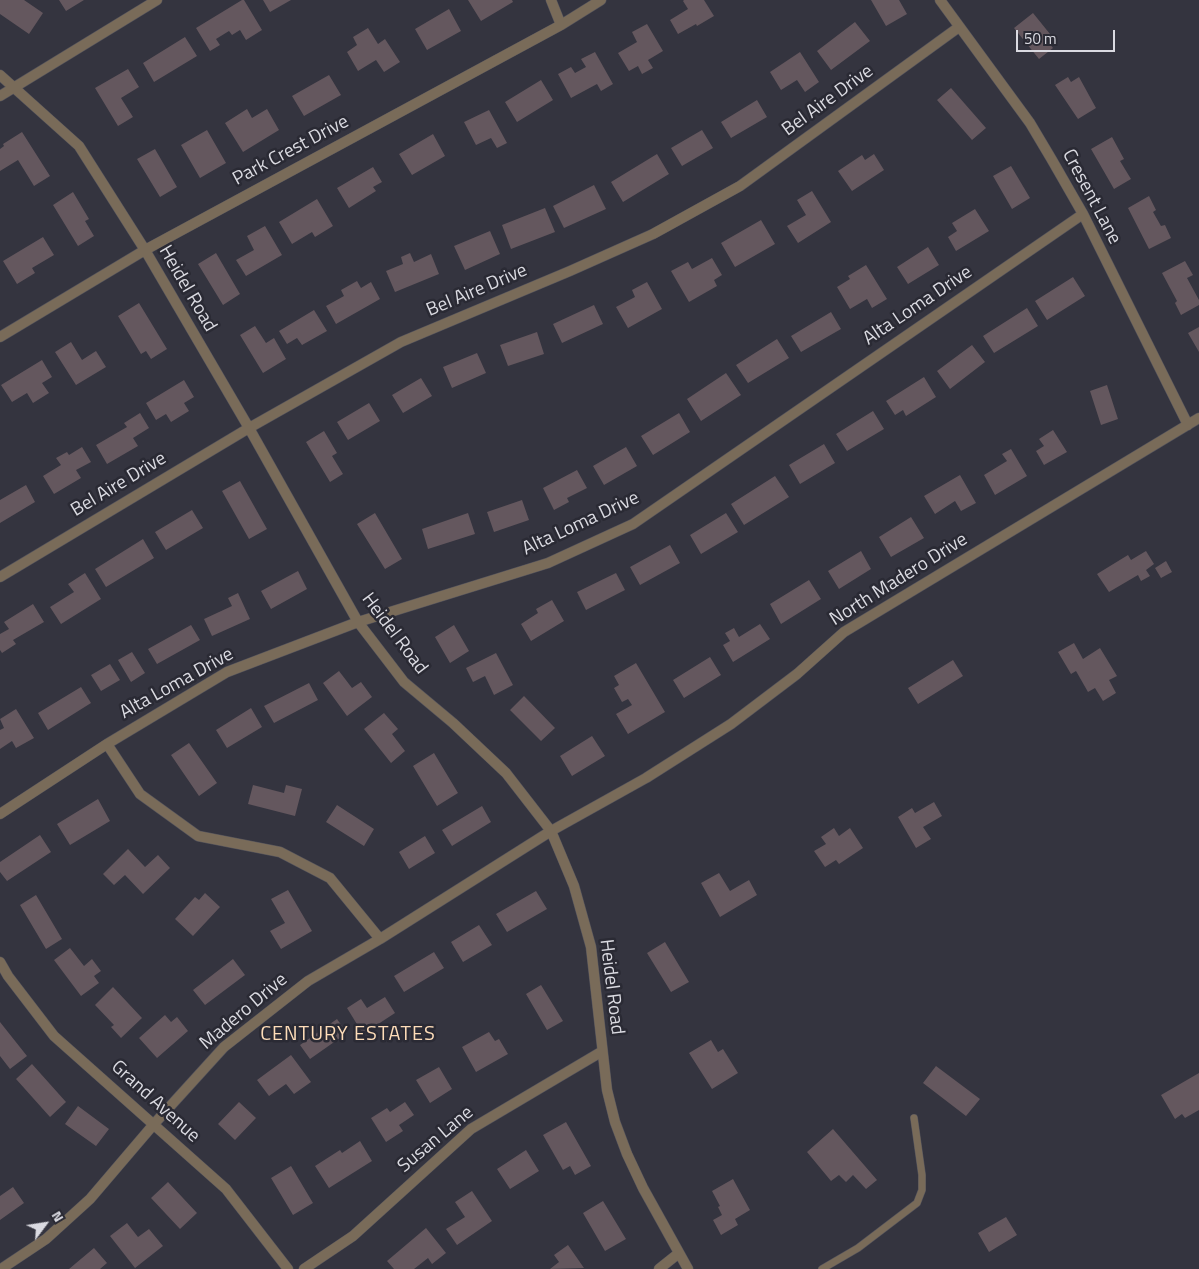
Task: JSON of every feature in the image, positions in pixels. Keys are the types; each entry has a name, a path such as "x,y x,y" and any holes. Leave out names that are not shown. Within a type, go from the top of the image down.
{"street":[{"path":"0,96 157,0"},
{"path":"551,0 561,25"},
{"name":"Park Crest Drive","path":"0,337 145,250 561,25 601,0"},
{"name":"Cresent Lane","path":"940,0 1030,123 1083,214 1188,425"},
{"name":"Bel Aire Drive","path":"0,577 249,428 401,342 653,234 740,186 959,27"},
{"name":"Heidel Road","path":"0,75 79,146 145,250 249,428 358,622 404,682 453,723 506,773 551,831 574,886 591,947 601,1052 607,1090 615,1122 643,1188 688,1269"},
{"name":"Alta Loma Drive","path":"0,814 107,744 227,672 358,622 548,563 633,524 1083,214"},
{"name":"North Madero Drive","path":"551,831 646,778 731,724 797,674 844,632 1199,418"},
{"path":"107,744 140,794 198,836 280,852 330,878 380,939"},
{"name":"Madero Drive","path":"0,1269 46,1239 90,1199 154,1124 224,1047 308,980 380,939 551,831"},
{"name":"Grand Avenue","path":"0,962 8,976 54,1036 226,1189 288,1269"},
{"name":"Susan Lane","path":"304,1269 353,1236 471,1129 601,1052"},
{"path":"659,1269 679,1253"}],"lane":[{"path":"822,1269 858,1248 917,1203 922,1190 922,1175 914,1118"}],"building":[{"path":"0,0 24,0 43,13 29,34 0,14"},
{"path":"59,0 84,0 66,11"},
{"path":"244,0 262,30 246,40 240,30 232,35 229,31 216,39 220,45 210,51 196,28"},
{"path":"263,0 291,0 270,12"},
{"path":"468,0 512,0 513,2 481,21"},
{"path":"684,0 704,0 714,16 678,34 670,20 688,9"},
{"path":"871,0 899,0 907,14 886,26"},
{"path":"449,9 461,31 427,50 415,29"},
{"path":"1033,13 1050,34 1045,38 1053,48 1039,59 1014,28"},
{"path":"855,22 870,41 831,70 817,51"},
{"path":"647,24 663,51 648,60 653,68 642,74 638,66 629,71 618,53 637,42 632,32"},
{"path":"368,28 378,44 385,39 400,62 384,72 376,60 358,71 347,52 357,45 353,37"},
{"path":"185,37 197,56 154,82 143,63"},
{"path":"595,52 613,84 601,91 597,84 571,98 558,74 571,67 575,73 586,67 581,59"},
{"path":"800,52 819,82 805,92 797,80 781,90 770,72"},
{"path":"128,69 139,87 121,98 133,117 118,126 95,88"},
{"path":"329,75 341,95 304,116 292,96"},
{"path":"1068,77 1071,82 1079,77 1096,108 1078,119 1055,85"},
{"path":"541,80 553,100 517,122 505,102"},
{"path":"951,88 986,128 972,140 937,100"},
{"path":"757,100 767,117 731,138 721,122"},
{"path":"247,109 252,118 267,109 279,130 243,152 225,123"},
{"path":"489,110 507,143 497,148 491,138 476,145 464,122"},
{"path":"207,130 226,163 200,178 181,145"},
{"path":"702,130 713,148 682,166 671,148"},
{"path":"22,132 50,176 34,186 18,160 0,171 0,149 4,146 3,144"},
{"path":"433,134 445,156 412,175 399,154"},
{"path":"1112,137 1124,159 1120,161 1131,179 1114,189 1091,149"},
{"path":"155,149 177,187 160,197 137,159"},
{"path":"657,154 669,174 623,202 611,182"},
{"path":"874,154 884,170 852,191 838,171 862,155 865,160"},
{"path":"1011,166 1030,198 1012,209 993,176"},
{"path":"373,167 382,182 373,187 376,191 349,208 337,188"},
{"path":"594,185 606,209 564,228 553,206"},
{"path":"812,191 831,222 798,243 787,226 806,215 797,200"},
{"path":"73,192 89,219 85,221 94,236 78,246 53,205"},
{"path":"1149,196 1156,210 1153,212 1161,226 1165,225 1171,238 1149,249 1128,208"},
{"path":"317,199 333,226 315,237 312,232 292,244 279,222"},
{"path":"545,208 555,232 511,249 502,225"},
{"path":"975,209 989,231 956,251 948,237 957,231 952,223"},
{"path":"761,220 775,244 735,267 721,243"},
{"path":"265,226 282,255 246,276 236,260 254,250 247,236"},
{"path":"490,231 500,254 465,270 454,246"},
{"path":"43,237 54,255 32,268 35,273 17,284 3,261"},
{"path":"928,247 939,265 908,284 897,267"},
{"path":"216,253 240,294 223,305 198,264"},
{"path":"410,253 414,262 431,254 439,274 395,292 386,271 403,264 401,257"},
{"path":"712,258 722,275 714,280 717,286 689,302 671,271 688,262 692,269"},
{"path":"1185,261 1193,275 1187,278 1199,300 1199,305 1181,315 1175,303 1177,301 1162,273"},
{"path":"866,265 887,299 872,308 867,299 850,309 837,287 850,279 848,276"},
{"path":"1073,277 1085,296 1047,320 1035,301"},
{"path":"357,281 361,288 371,282 380,299 336,324 326,306 344,296 341,290"},
{"path":"647,282 662,309 628,328 616,307 635,297 632,290"},
{"path":"139,303 167,349 151,359 146,351 141,354 118,316"},
{"path":"594,305 603,324 562,343 553,324"},
{"path":"1027,308 1038,326 994,353 983,336"},
{"path":"314,310 327,331 302,345 297,338 287,344 279,331"},
{"path":"831,312 841,329 801,352 791,336"},
{"path":"255,326 266,343 274,338 286,359 263,373 240,335"},
{"path":"1199,327 1199,352 1188,333"},
{"path":"537,332 544,354 508,366 500,345"},
{"path":"777,339 789,358 748,383 736,365"},
{"path":"71,342 82,360 96,351 106,367 76,385 55,352"},
{"path":"972,345 985,362 950,389 937,371"},
{"path":"477,353 486,373 452,388 443,367"},
{"path":"42,360 52,377 42,383 49,393 33,403 27,393 12,402 1,385"},
{"path":"726,373 741,395 701,421 687,399"},
{"path":"924,377 936,397 906,416 903,410 895,415 886,401"},
{"path":"421,378 432,396 403,413 392,395"},
{"path":"184,380 194,397 184,403 189,411 171,422 166,414 156,420 146,403"},
{"path":"1107,385 1118,419 1101,425 1090,391"},
{"path":"369,403 380,421 348,440 337,422"},
{"path":"873,411 884,429 847,451 836,434"},
{"path":"140,413 149,428 133,438 138,446 107,464 96,445 127,427 124,423"},
{"path":"679,413 690,432 653,455 641,436"},
{"path":"1053,430 1067,452 1044,465 1036,451 1044,446 1039,439"},
{"path":"324,431 337,453 332,456 343,474 330,482 306,442"},
{"path":"824,444 835,463 800,484 789,465"},
{"path":"82,447 91,462 76,470 81,478 54,494 43,476 61,465 56,458 67,452 69,455"},
{"path":"626,447 637,466 604,485 593,466"},
{"path":"1011,449 1027,476 995,495 984,475 1007,461 1002,454"},
{"path":"577,470 587,488 567,498 569,502 554,510 543,488"},
{"path":"960,475 976,503 961,511 955,501 935,514 924,496"},
{"path":"775,476 789,497 744,525 731,504"},
{"path":"240,481 267,529 249,539 222,491"},
{"path":"26,485 35,502 0,523 0,500"},
{"path":"522,500 529,520 494,532 487,512"},
{"path":"192,510 203,528 166,550 155,532"},
{"path":"375,513 402,559 385,569 357,524"},
{"path":"468,513 475,534 428,549 422,529"},
{"path":"726,513 738,532 701,554 690,535"},
{"path":"911,517 924,538 891,557 879,537"},
{"path":"143,539 154,558 106,587 95,569"},
{"path":"670,545 680,563 640,585 630,567"},
{"path":"861,551 871,569 839,589 828,571"},
{"path":"1146,551 1154,564 1146,570 1150,576 1141,581 1138,575 1109,592 1097,574 1128,555 1131,560"},
{"path":"1166,561 1172,572 1161,578 1155,568"},
{"path":"298,571 307,589 271,609 261,591"},
{"path":"85,573 101,599 61,624 50,607 74,592 68,584"},
{"path":"616,573 625,590 586,610 577,592"},
{"path":"809,580 821,599 781,624 770,604"},
{"path":"238,593 250,619 212,636 204,619 232,606 228,598"},
{"path":"552,600 564,621 531,641 521,624 538,613 536,609"},
{"path":"33,604 44,622 13,640 16,644 2,653 0,650 0,634 9,629 4,622"},
{"path":"760,624 770,639 733,662 723,645 730,641 725,633 734,628 739,637"},
{"path":"191,625 200,640 157,664 148,649"},
{"path":"454,625 469,651 450,663 435,637"},
{"path":"1074,643 1083,659 1100,648 1117,676 1109,680 1116,693 1103,701 1095,688 1088,692 1076,671 1071,674 1058,652"},
{"path":"132,652 145,673 131,682 118,660"},
{"path":"496,653 513,685 494,695 485,676 473,682 466,668"},
{"path":"710,657 721,675 684,698 673,680"},
{"path":"953,660 963,676 918,704 908,688"},
{"path":"636,663 665,712 628,734 616,714 632,705 628,699 622,702 614,688 619,685 614,676"},
{"path":"110,664 120,680 101,691 91,675"},
{"path":"339,671 352,688 361,682 372,697 347,716 323,683"},
{"path":"309,683 318,700 274,723 264,706"},
{"path":"81,687 91,703 48,730 38,713"},
{"path":"524,696 555,728 541,741 510,710"},
{"path":"251,708 262,727 227,748 216,730"},
{"path":"16,709 34,738 16,748 12,741 0,749 0,730 4,728 0,719"},
{"path":"384,713 398,729 392,734 405,751 391,763 364,729"},
{"path":"592,736 605,756 572,776 560,756"},
{"path":"189,743 217,783 199,796 171,755"},
{"path":"434,753 458,793 437,806 413,766"},
{"path":"253,785 284,793 286,785 302,789 295,816 248,804"},
{"path":"98,799 110,821 70,845 57,824"},
{"path":"934,802 942,816 923,827 931,839 916,848 898,817 912,808 915,813"},
{"path":"337,805 374,829 364,846 326,822"},
{"path":"482,806 491,822 452,846 442,830"},
{"path":"834,828 839,836 850,828 863,848 839,864 836,860 825,867 814,851 826,844 821,837"},
{"path":"40,835 51,852 7,881 0,872 0,862"},
{"path":"425,836 435,853 409,869 399,852"},
{"path":"128,849 145,867 158,855 170,868 143,894 125,875 114,885 103,874"},
{"path":"719,873 730,891 749,880 757,895 720,917 701,883"},
{"path":"288,890 312,931 281,949 270,931 285,923 271,899"},
{"path":"536,891 547,909 507,932 496,914"},
{"path":"205,893 220,907 193,936 175,919 195,897 199,900"},
{"path":"36,895 62,939 46,949 20,905"},
{"path":"479,925 492,945 463,962 451,942"},
{"path":"665,942 689,982 671,992 647,953"},
{"path":"70,948 84,966 92,959 101,971 94,976 99,983 81,996 54,960"},
{"path":"434,952 444,968 404,992 394,976"},
{"path":"233,959 245,975 205,1005 193,990"},
{"path":"541,985 563,1021 547,1030 526,994"},
{"path":"113,987 142,1018 121,1038 111,1027 114,1025 95,1005"},
{"path":"385,997 395,1013 363,1034 347,1008 361,999 367,1008"},
{"path":"165,1015 171,1022 177,1017 188,1031 157,1058 139,1038"},
{"path":"337,1019 347,1033 310,1059 300,1045"},
{"path":"0,1022 27,1056 10,1069 0,1056"},
{"path":"489,1032 495,1041 499,1039 508,1054 476,1072 462,1047"},
{"path":"711,1040 718,1052 723,1049 738,1073 712,1089 689,1053"},
{"path":"291,1055 311,1082 294,1094 286,1084 269,1096 257,1080"},
{"path":"32,1064 66,1102 50,1117 16,1079"},
{"path":"936,1066 980,1099 966,1116 923,1083"},
{"path":"439,1067 452,1089 430,1103 416,1080"},
{"path":"1199,1073 1199,1110 1185,1118 1182,1114 1175,1119 1161,1095"},
{"path":"239,1102 256,1118 235,1140 218,1124"},
{"path":"405,1102 414,1115 399,1125 403,1131 386,1142 371,1118 387,1108 390,1112"},
{"path":"78,1106 109,1129 96,1146 65,1124"},
{"path":"566,1122 591,1166 575,1175 570,1166 563,1170 543,1135"},
{"path":"833,1129 877,1180 866,1189 853,1175 846,1182 839,1175 831,1181 807,1152"},
{"path":"360,1141 372,1161 329,1188 315,1166 340,1150 342,1153"},
{"path":"526,1150 539,1171 510,1189 497,1169"},
{"path":"291,1166 313,1203 293,1215 271,1178"},
{"path":"733,1179 750,1210 735,1219 738,1225 721,1235 713,1220 722,1215 718,1207 720,1206 712,1191"},
{"path":"168,1182 197,1213 180,1229 151,1198"},
{"path":"13,1187 24,1203 0,1220 0,1196"},
{"path":"472,1191 492,1221 457,1245 446,1229 465,1217 455,1202"},
{"path":"603,1201 626,1239 605,1251 583,1213"},
{"path":"1006,1217 1017,1235 989,1252 978,1233"},
{"path":"127,1223 138,1237 149,1229 163,1246 135,1268 110,1236"},
{"path":"426,1228 446,1253 432,1264 428,1258 414,1269 394,1269 387,1261"},
{"path":"568,1245 584,1268 550,1269 559,1262 554,1255"},
{"path":"94,1248 107,1263 100,1269 69,1269"}],"district":[{"name":"CENTURY ESTATES","path":"348,1035"}]}
